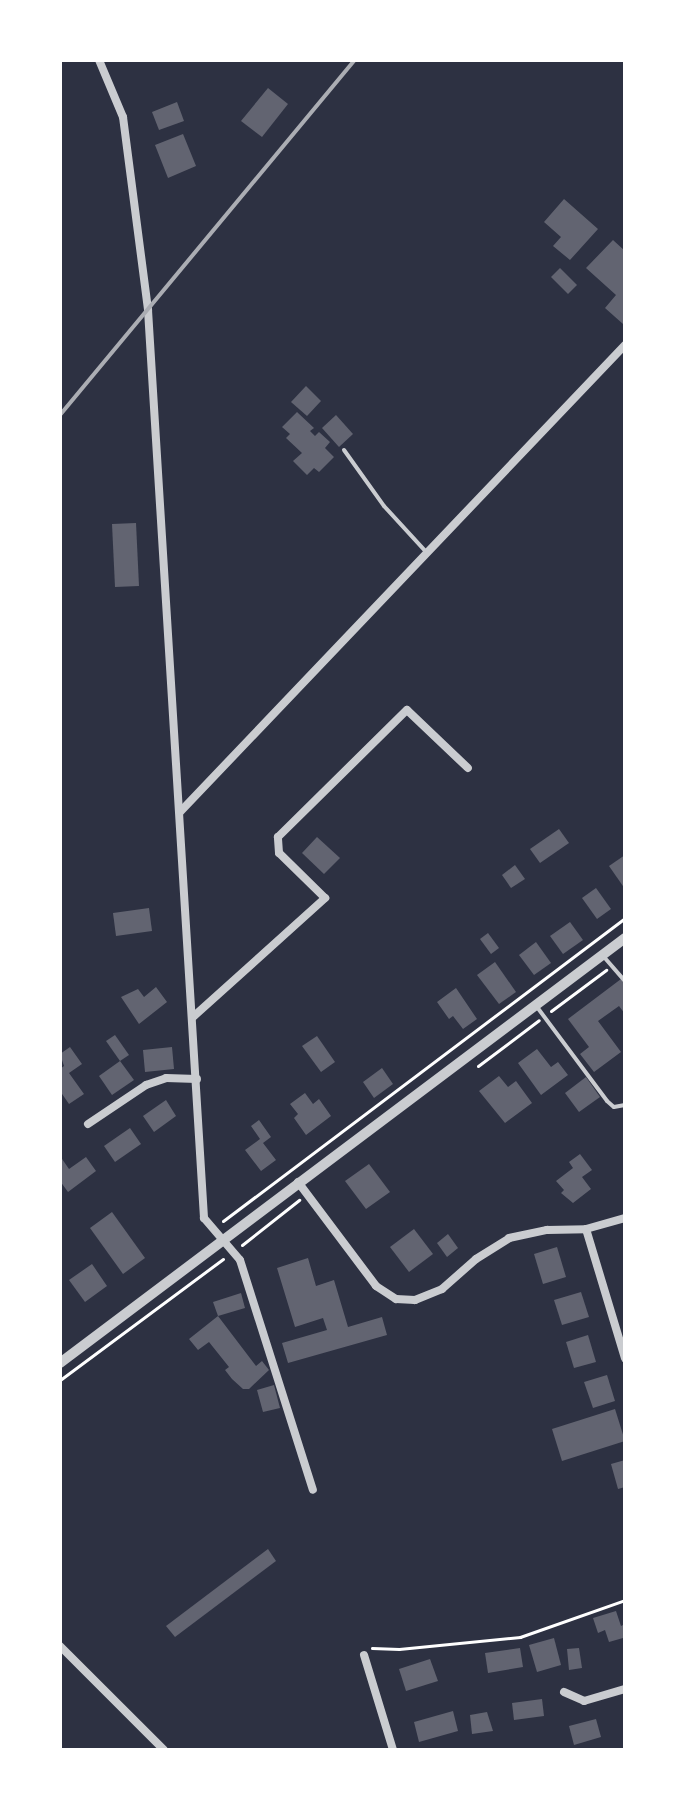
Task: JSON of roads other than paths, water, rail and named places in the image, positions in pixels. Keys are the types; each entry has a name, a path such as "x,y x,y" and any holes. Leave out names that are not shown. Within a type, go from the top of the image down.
{"street":[{"path":"99,60 123,117 148,310 204,1218 211,1231 240,1260 313,1490"},
{"path":"180,812 625,345"},
{"path":"193,1017 325,898 279,853 278,837 407,710 468,768"},
{"path":"60,1363 625,938"},
{"path":"88,1124 146,1085 166,1078 197,1079"},
{"path":"298,1182 376,1286 396,1299 415,1300 442,1289 476,1259 509,1238 547,1230 586,1229 625,1218"},
{"path":"586,1229 625,1358"},
{"path":"60,1646 164,1750"},
{"path":"364,1655 393,1750"},
{"path":"564,1692 584,1701 625,1689"}],"lane":[{"path":"344,450 384,506 427,553"},
{"path":"603,955 625,981"},
{"path":"535,1005 607,1101 614,1107 625,1105"}],"railway":[{"path":"60,415 355,60"}]}
